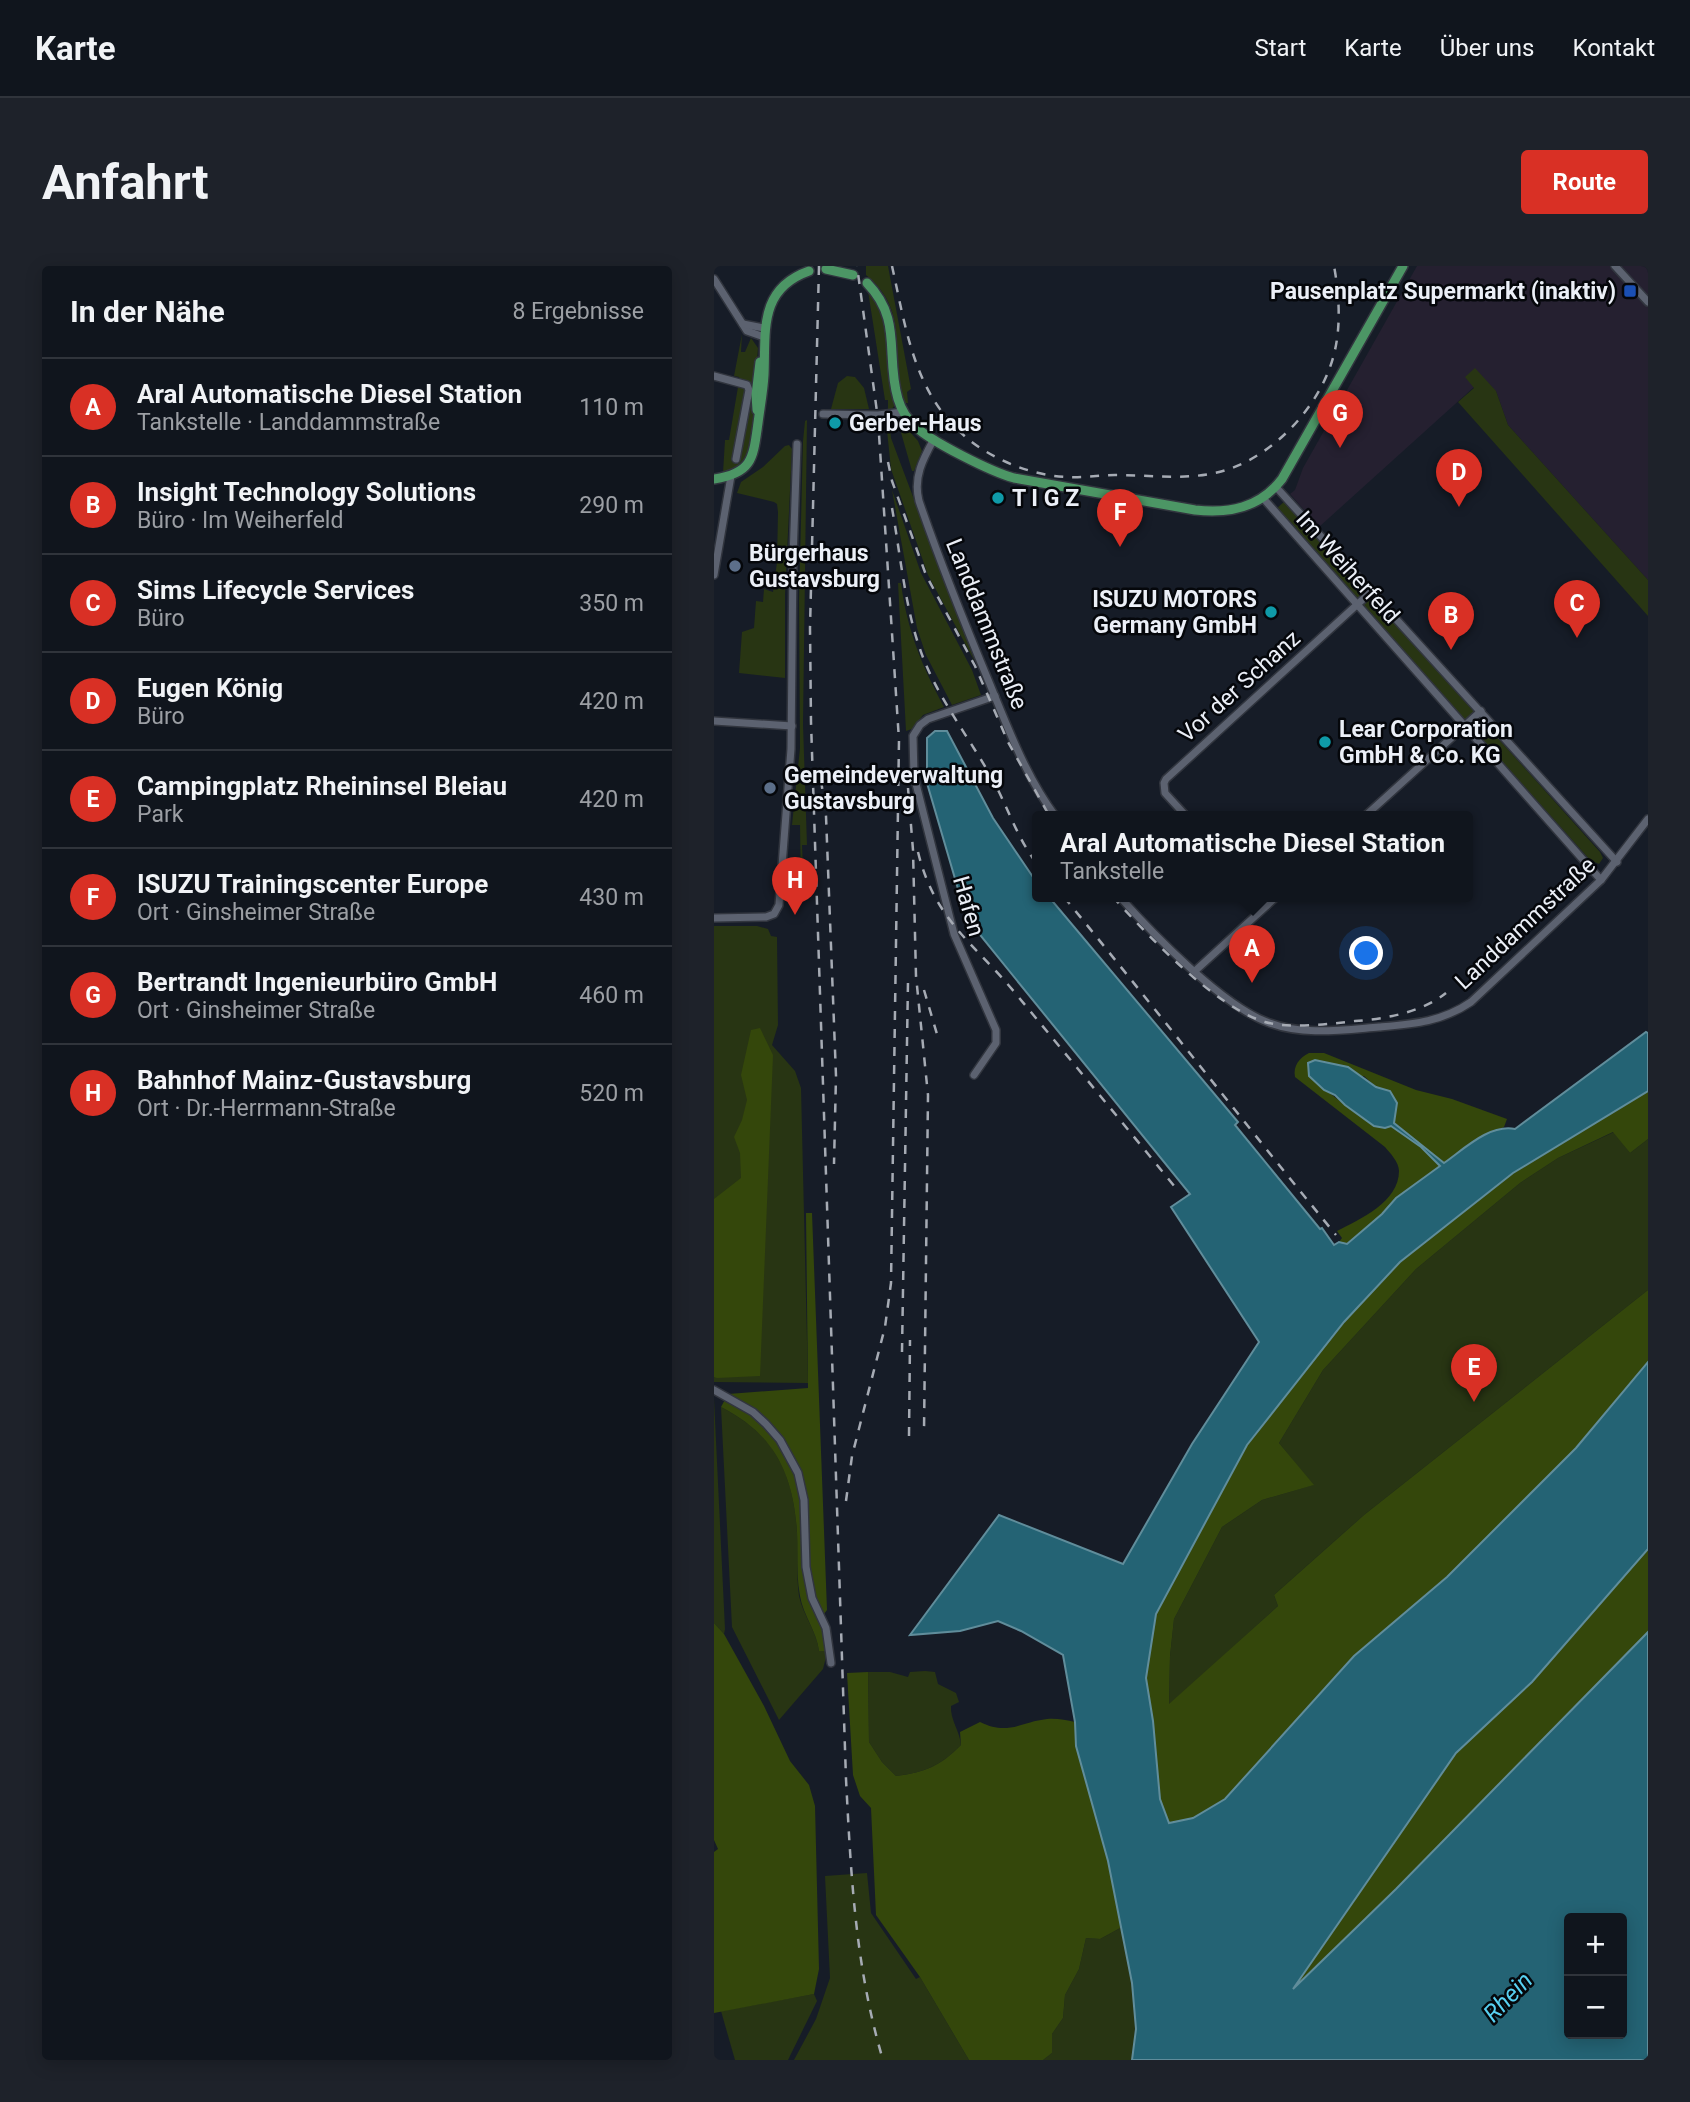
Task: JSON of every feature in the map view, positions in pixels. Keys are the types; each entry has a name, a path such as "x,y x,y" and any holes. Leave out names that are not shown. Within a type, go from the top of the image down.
{"main road":[{"path":"867,283 879,296 888,314 896,387 903,412 916,428 996,472 1206,512 1247,507 1276,487 1301,448 1403,266"},
{"path":"826,269 853,275"},
{"path":"714,479 731,476 752,459 763,387 764,332 768,311 785,285 809,271"}],"street":[{"path":"1615,266 1648,302"},
{"path":"714,279 749,333 764,332"},
{"path":"714,376 747,385 749,395 736,458"},
{"path":"823,414 878,415 903,412"},
{"name":"Landdammstraße","path":"934,439 918,472 919,501 943,572 995,696 1028,770 1052,811"},
{"path":"714,918 766,917 774,914 778,908 792,726 797,444"},
{"path":"714,575 731,476"},
{"name":"Im Weiherfeld","path":"1276,487 1617,862"},
{"name":"Im Weiherfeld","path":"1263,498 1601,880"},
{"name":"Vor der Schanz","path":"1182,811 1165,793 1166,779 1372,591"},
{"name":"Hafen","path":"974,1075 996,1043 996,1030 950,923 914,776 914,736 920,725 928,719 995,696"},
{"path":"1371,811 1480,711"},
{"path":"714,721 792,726"},
{"name":"Landdammstraße","path":"1126,902 1216,990 1243,1010 1267,1023 1315,1031 1336,1031 1423,1023 1457,1012 1471,1002 1601,880 1648,819"},
{"path":"1262,902 1266,906"},
{"path":"1195,971 1270,902"},
{"path":"714,1390 753,1412 766,1424 780,1440 798,1472 804,1500 806,1567 812,1598 827,1628 831,1663"}],"shaded area":[{"path":"1417,266 1648,266 1648,580 1508,425 1496,391 1474,387 1319,527 1290,494 1295,490 1303,468"}],"green space":[{"path":"866,266 888,266 911,389 907,392 908,403 905,403 900,385 894,320 890,305 881,290 866,275"},
{"path":"868,291 882,317 885,331 895,405 891,410 888,410 888,400 885,400"},
{"path":"742,334 741,352 745,352 751,338 758,348 755,384 740,381 739,377 734,376"},
{"path":"1475,368 1496,391 1508,425 1648,580 1648,616 1458,402 1474,388 1465,377"},
{"path":"847,376 855,377 864,388 869,409 831,409 838,383"},
{"path":"738,387 754,389 752,438 743,460 735,468 723,473 725,440 729,440"},
{"path":"807,420 803,724 807,845 802,845 804,890 801,890 801,896 789,897 790,888 801,889 800,825 792,825 800,748 799,601 803,441"},
{"path":"886,421 902,423 918,441 922,451 912,471 900,429 890,430 975,662 928,575 891,469"},
{"path":"789,445 792,449 785,595 785,678 739,673 742,632 754,628 756,601 763,602 764,589 773,592 777,562 778,512 774,502 737,493 741,482"},
{"path":"892,490 921,573 972,670 981,695 952,705 926,655 917,628"},
{"path":"1285,501 1600,852 1603,858 1599,864 1590,860 1276,509"},
{"path":"898,583 901,583 916,647 944,707 923,715 912,729 906,731"},
{"path":"714,926 757,926 768,929 771,936 777,937 778,1025 772,1045 795,1071 801,1088 808,1383 714,1382"},
{"path":"760,1028 773,1055 760,1376 717,1378 714,1377 714,1199 741,1178 740,1153 734,1137 747,1100 741,1075 751,1030"},
{"path":"1309,1053 1324,1053 1416,1090 1452,1099 1507,1119 1504,1127 1474,1140 1444,1163 1394,1122 1390,1091 1376,1087 1364,1076 1309,1076 1364,1118 1385,1128 1391,1126 1421,1147 1440,1166 1396,1198 1382,1214 1346,1244 1339,1242 1342,1238 1337,1231 1377,1208 1393,1192 1399,1168 1385,1147 1295,1077 1298,1063"},
{"path":"1648,1091 1648,1139 1630,1153 1613,1132 1558,1158 1520,1183 1416,1269 1323,1370 1279,1443 1314,1485 1262,1500 1222,1527 1174,1619 1169,1704 1278,1606 1274,1595 1364,1515 1648,1290 1648,1362 1576,1448 1447,1577 1354,1656 1225,1799 1193,1818 1169,1823 1160,1799 1146,1678 1156,1614 1247,1445 1344,1322 1400,1262 1513,1173"},
{"path":"1614,1132 1630,1153 1648,1139 1648,1290 1364,1515 1274,1595 1278,1606 1169,1705 1174,1619 1222,1527 1262,1500 1313,1485 1279,1443 1323,1370 1416,1269 1520,1183 1558,1158"},
{"path":"806,1213 812,1213 827,1610 820,1619 827,1651 819,1651 802,1603 798,1580 795,1511 785,1474 767,1443 755,1430 721,1407 728,1394 808,1388"},
{"path":"714,1399 725,1629 724,1634 714,1623"},
{"path":"721,1407 755,1429 777,1457 785,1473 795,1511 799,1596 819,1651 827,1651 823,1669 779,1720 732,1627"},
{"path":"1648,1549 1648,1632 1291,1992 1456,1753 1532,1682"},
{"path":"714,1623 724,1634 764,1706 790,1761 809,1785 815,1806 819,1969 814,1994 714,2013 714,1852 718,1849 714,1840"},
{"path":"868,1672 890,1672 908,1677 910,1672 935,1672 938,1684 956,1693 959,1702 951,1706 951,1711 961,1745 932,1767 896,1776 882,1762 869,1742"},
{"path":"868,1672 869,1742 882,1762 896,1776 924,1770 939,1763 961,1745 960,1732 980,1722 1006,1728 1047,1719 1075,1722 1076,1746 1108,1861 1122,1927 1100,1939 1086,1938 1079,1969 1065,1995 1063,2018 1052,2034 1052,2053 1043,2060 969,2060 920,1977 876,1915 871,1808 860,1796 853,1775 847,1673"},
{"path":"867,1873 871,1913 916,1979 920,1977 969,2060 794,2060 816,2019 830,1978 825,1876"},
{"path":"1122,1927 1134,2010 1132,2060 1043,2060 1052,2053 1052,2034 1063,2018 1065,1995 1079,1969 1086,1938 1100,1939"},
{"path":"814,1994 817,2001 788,2060 735,2060 721,2011"}],"water":[{"name":"Rhein","path":"935,731 947,731 993,818 1032,876 1032,902 1053,902 1238,1122 1235,1125 1334,1245 1339,1242 1347,1244 1396,1198 1440,1166 1421,1147 1391,1126 1374,1126 1335,1095 1324,1090 1309,1076 1308,1063 1315,1060 1348,1067 1376,1087 1390,1091 1397,1103 1394,1123 1444,1163 1486,1134 1505,1128 1515,1129 1648,1033 1648,1091 1513,1173 1400,1262 1344,1322 1247,1445 1156,1614 1146,1678 1160,1799 1169,1823 1193,1818 1225,1799 1354,1656 1447,1577 1576,1448 1648,1362 1648,1549 1532,1682 1456,1753 1293,1989 1396,1889 1648,1632 1648,2060 1132,2060 1136,2029 1132,1983 1108,1861 1076,1746 1075,1722 1063,1655 998,1621 960,1631 910,1635 999,1515 1123,1564 1192,1444 1259,1342 1171,1207 1190,1194 972,925 963,906 927,783 927,738"}],"railway":[{"path":"819,266 810,628 811,722 846,1779 860,1955 883,2060"},
{"path":"846,1501 852,1456 885,1327 891,1283 899,740 878,419 857,266"},
{"path":"892,266 913,354 921,375 943,413 969,440 1009,463 1039,473 1074,477 1178,477 1215,473 1236,467 1274,443 1307,410 1329,371 1339,319 1334,266"},
{"path":"888,462 892,481 926,575 975,666 1008,742 1047,811"},
{"path":"892,508 910,615 927,667 944,701 986,767 1032,857"},
{"path":"821,780 826,816 836,1076 834,1164"},
{"path":"908,788 913,850 916,976 928,1095 924,1431"},
{"path":"918,852 925,876 945,914 1016,994 1175,1187"},
{"path":"1068,902 1336,1235"},
{"path":"1118,902 1163,950 1204,986 1225,1002 1265,1022 1310,1025 1379,1018 1415,1010 1446,993"},
{"path":"902,1352 908,981"},
{"path":"924,990 939,1041"},
{"path":"909,1436 910,1340"}],"place":[{"name":"Pausenplatz Supermarkt (inaktiv)","path":"1630,291"},
{"name":"Gerber-Haus","path":"835,423"},
{"name":"Bertrandt Ingenieurbüro GmbH","path":"1340,448"},
{"name":"T I G Z","path":"998,498"},
{"name":"Eugen König","path":"1459,507"},
{"name":"ISUZU Trainingscenter Europe","path":"1120,547"},
{"name":"Bürgerhaus Gustavsburg","path":"735,566"},
{"name":"ISUZU MOTORS Germany GmbH","path":"1271,612"},
{"name":"Sims Lifecycle Services","path":"1577,638"},
{"name":"Insight Technology Solutions","path":"1451,650"},
{"name":"Lear Corporation GmbH & Co. KG","path":"1325,742"},
{"name":"Gemeindeverwaltung Gustavsburg","path":"770,788"},
{"name":"Bahnhof Mainz-Gustavsburg","path":"795,915"},
{"name":"Aral Automatische Diesel Station","path":"1252,983"},
{"name":"Campingplatz Rheininsel Bleiau","path":"1474,1402"}]}
